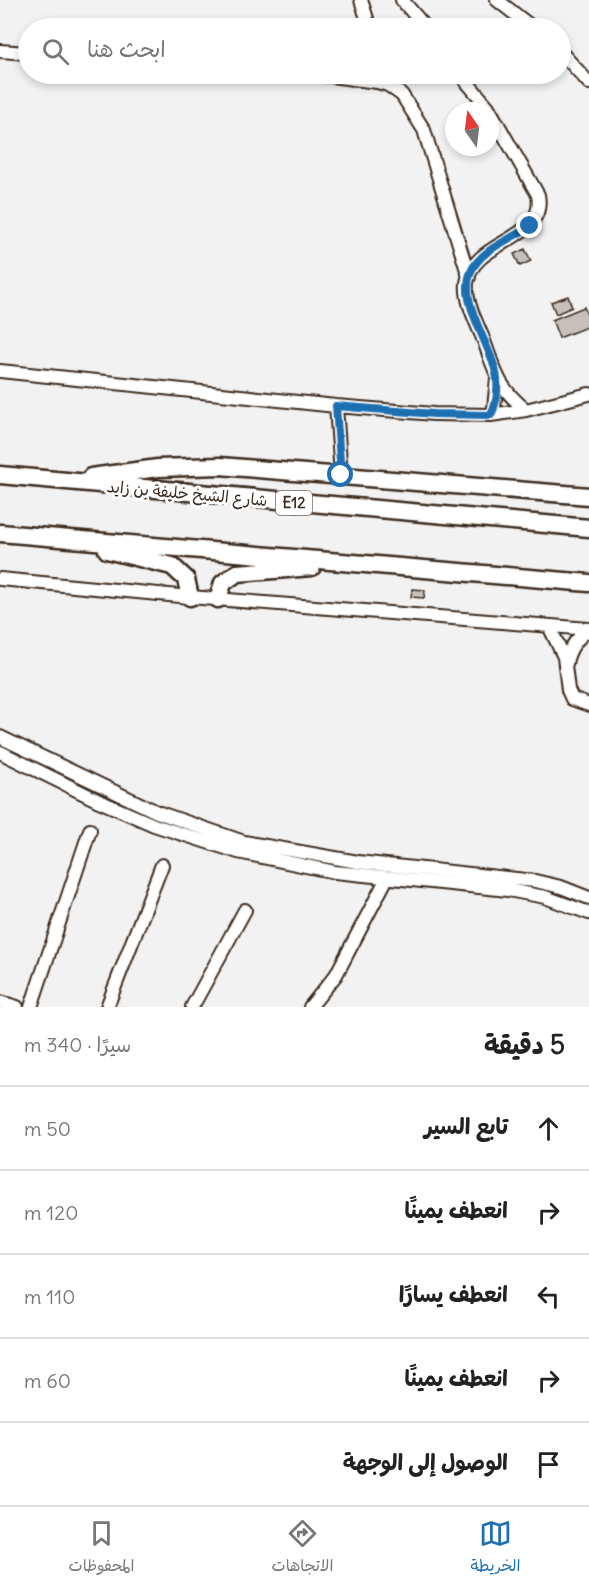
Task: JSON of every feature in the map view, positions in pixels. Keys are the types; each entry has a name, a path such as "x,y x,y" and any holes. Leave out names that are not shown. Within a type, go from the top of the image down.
{"highway":[{"path":"64,481 138,470 199,466 241,467 589,496"},
{"name":"شارع الشيخ خليفة بن زايد","path":"0,475 589,528"},
{"path":"0,533 589,584"},
{"path":"77,540 117,553 172,566 186,579 190,597"},
{"path":"218,599 223,583 237,573 298,569 345,562"}],"street":[{"path":"361,0 367,18"},
{"path":"402,0 417,18"},
{"path":"497,0 520,18"},
{"path":"0,51 18,53"},
{"path":"571,62 589,83"},
{"path":"390,84 402,95 424,130 469,277 468,298 497,378 509,396 526,410"},
{"path":"468,84 495,118 536,190 539,201 538,211 530,226 480,259 469,277"},
{"path":"0,370 336,406 434,414 491,415 526,410 589,394"},
{"path":"491,415 494,408 497,378"},
{"path":"336,406 341,475"},
{"path":"0,579 190,597 589,629"},
{"path":"549,626 560,646 568,690 572,699 589,705"},
{"path":"566,669 570,650 581,635 589,629"},
{"path":"0,737 157,812 244,842 358,862 535,880 589,898"},
{"path":"0,752 99,801 154,825 209,844 335,872 516,891 545,897 589,912"},
{"path":"31,1007 90,830"},
{"path":"107,1007 162,865"},
{"path":"310,1007 336,975 387,878"},
{"path":"192,1007 245,910"},
{"path":"0,1002 17,1007"}],"building":[{"path":"525,249 531,261 520,266 514,254"},
{"path":"568,296 572,307 556,314 551,302"},
{"path":"584,307 589,326 559,338 552,320"},
{"path":"412,589 425,590 424,598 411,597"}],"route":[{"path":"341,475 336,406 434,414 491,415 494,408 497,378 468,298 467,284 471,270 480,259 530,226"}]}
